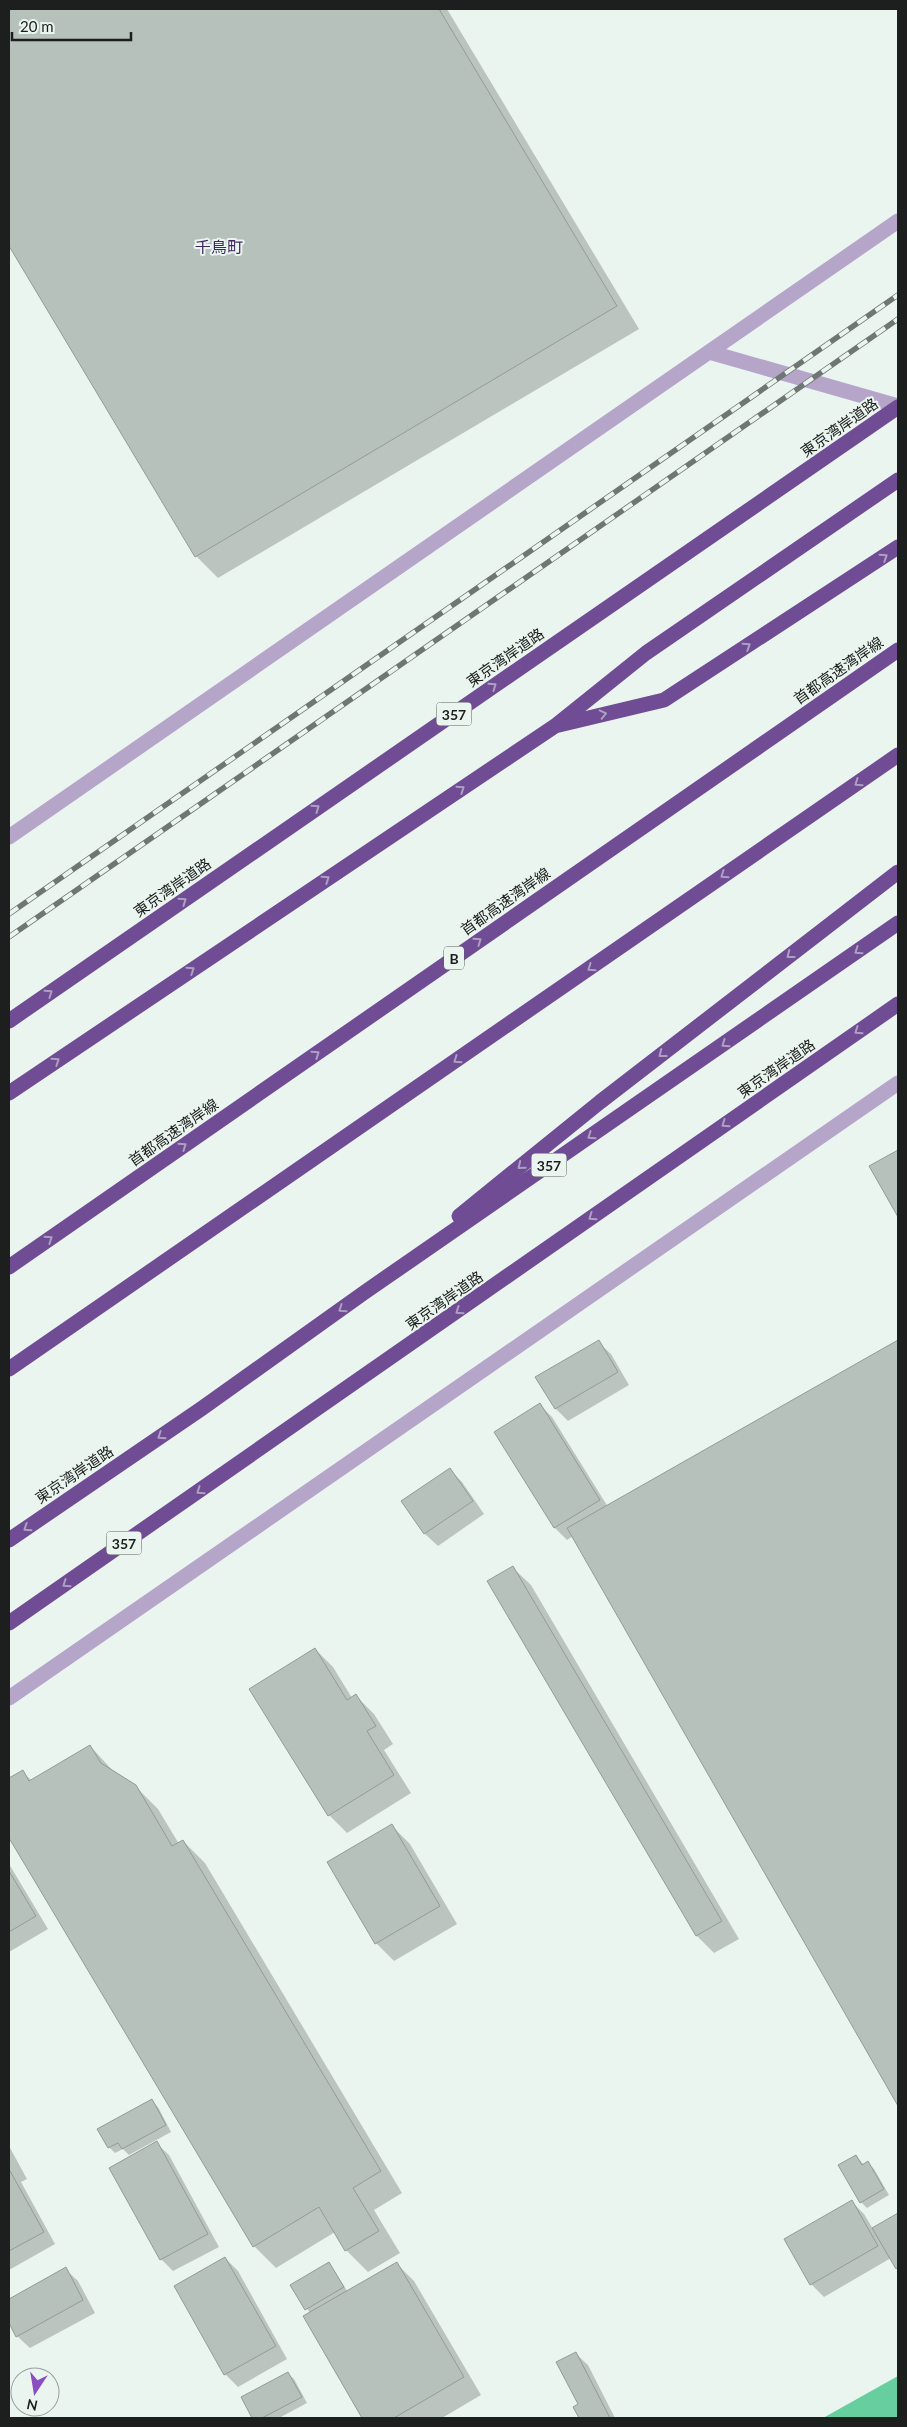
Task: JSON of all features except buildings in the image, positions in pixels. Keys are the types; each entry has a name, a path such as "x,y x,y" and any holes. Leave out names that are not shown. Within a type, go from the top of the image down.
{"highway":[{"name":"東京湾岸道路","path":"9,1020 898,406"},
{"path":"12,1090 555,726 646,653 898,480"},
{"path":"555,726 664,700 898,547"},
{"name":"首都高速湾岸線","path":"9,1266 898,650"},
{"path":"9,1369 898,755"},
{"path":"365,1292 600,1102 898,872"},
{"name":"東京湾岸道路","path":"9,1540 201,1409 365,1292 898,923"},
{"name":"東京湾岸道路","path":"9,1623 240,1464 898,1004"}],"street":[{"path":"9,837 898,221"},
{"path":"709,352 898,406"},
{"path":"9,1698 898,1083"}],"shaded area":[{"path":"898,2376 898,2418 823,2418"}],"railway":[{"path":"9,914 898,295"},
{"path":"9,937 898,319"}],"district":[{"name":"千鳥町","path":"219,246"}]}
